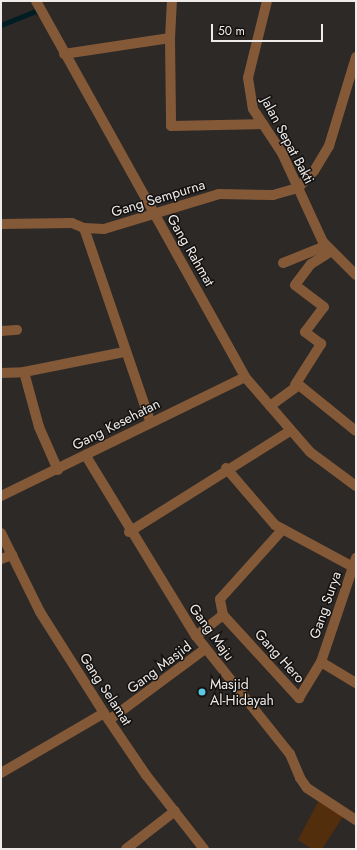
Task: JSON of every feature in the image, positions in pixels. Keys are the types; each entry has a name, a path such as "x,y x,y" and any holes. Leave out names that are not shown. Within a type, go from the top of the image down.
{"street":[{"name":"Gang Rahmat","path":"36,1 64,54 245,377 290,431 310,452 356,486"},
{"path":"172,1 170,38 171,126 262,124"},
{"name":"Jalan Sepat Bakti","path":"267,1 248,78 253,109 298,188 328,249 356,275"},
{"path":"64,54 170,38"},
{"path":"298,188 314,171 329,146 356,58"},
{"name":"Gang Sempurna","path":"1,224 72,223 84,228 104,229 156,216 219,194 273,195 298,188"},
{"path":"84,228 124,352 150,421"},
{"path":"283,263 328,249"},
{"path":"270,406 295,385 321,344 306,332 324,307 295,285 311,264 328,249"},
{"path":"1,331 17,330"},
{"path":"1,373 24,372 124,352"},
{"path":"24,372 39,427 58,470"},
{"name":"Gang Kesehatan","path":"1,496 86,456 150,421 245,377"},
{"path":"295,385 305,387 356,431"},
{"path":"129,532 226,468 290,431"},
{"name":"Gang Maju","path":"86,456 129,532 196,636 290,754 307,788 356,820"},
{"path":"226,468 260,512 283,529 355,562"},
{"path":"196,636 223,615 220,599 283,529"},
{"name":"Gang Selamat","path":"1,533 40,612 106,716 204,849"},
{"path":"1,559 12,555"},
{"name":"Gang Surya","path":"321,662 352,586 355,562"},
{"name":"Gang Hero","path":"223,615 299,698 321,662 356,683"},
{"name":"Gang Masjid","path":"1,773 106,716 205,649"},
{"path":"126,849 175,811"}],"shaded area":[{"path":"319,800 344,815 322,849 312,849 298,840"}],"waterway":[{"path":"1,25 38,10 39,13"}],"place":[{"name":"Masjid Al-Hidayah","path":"202,692"}]}
